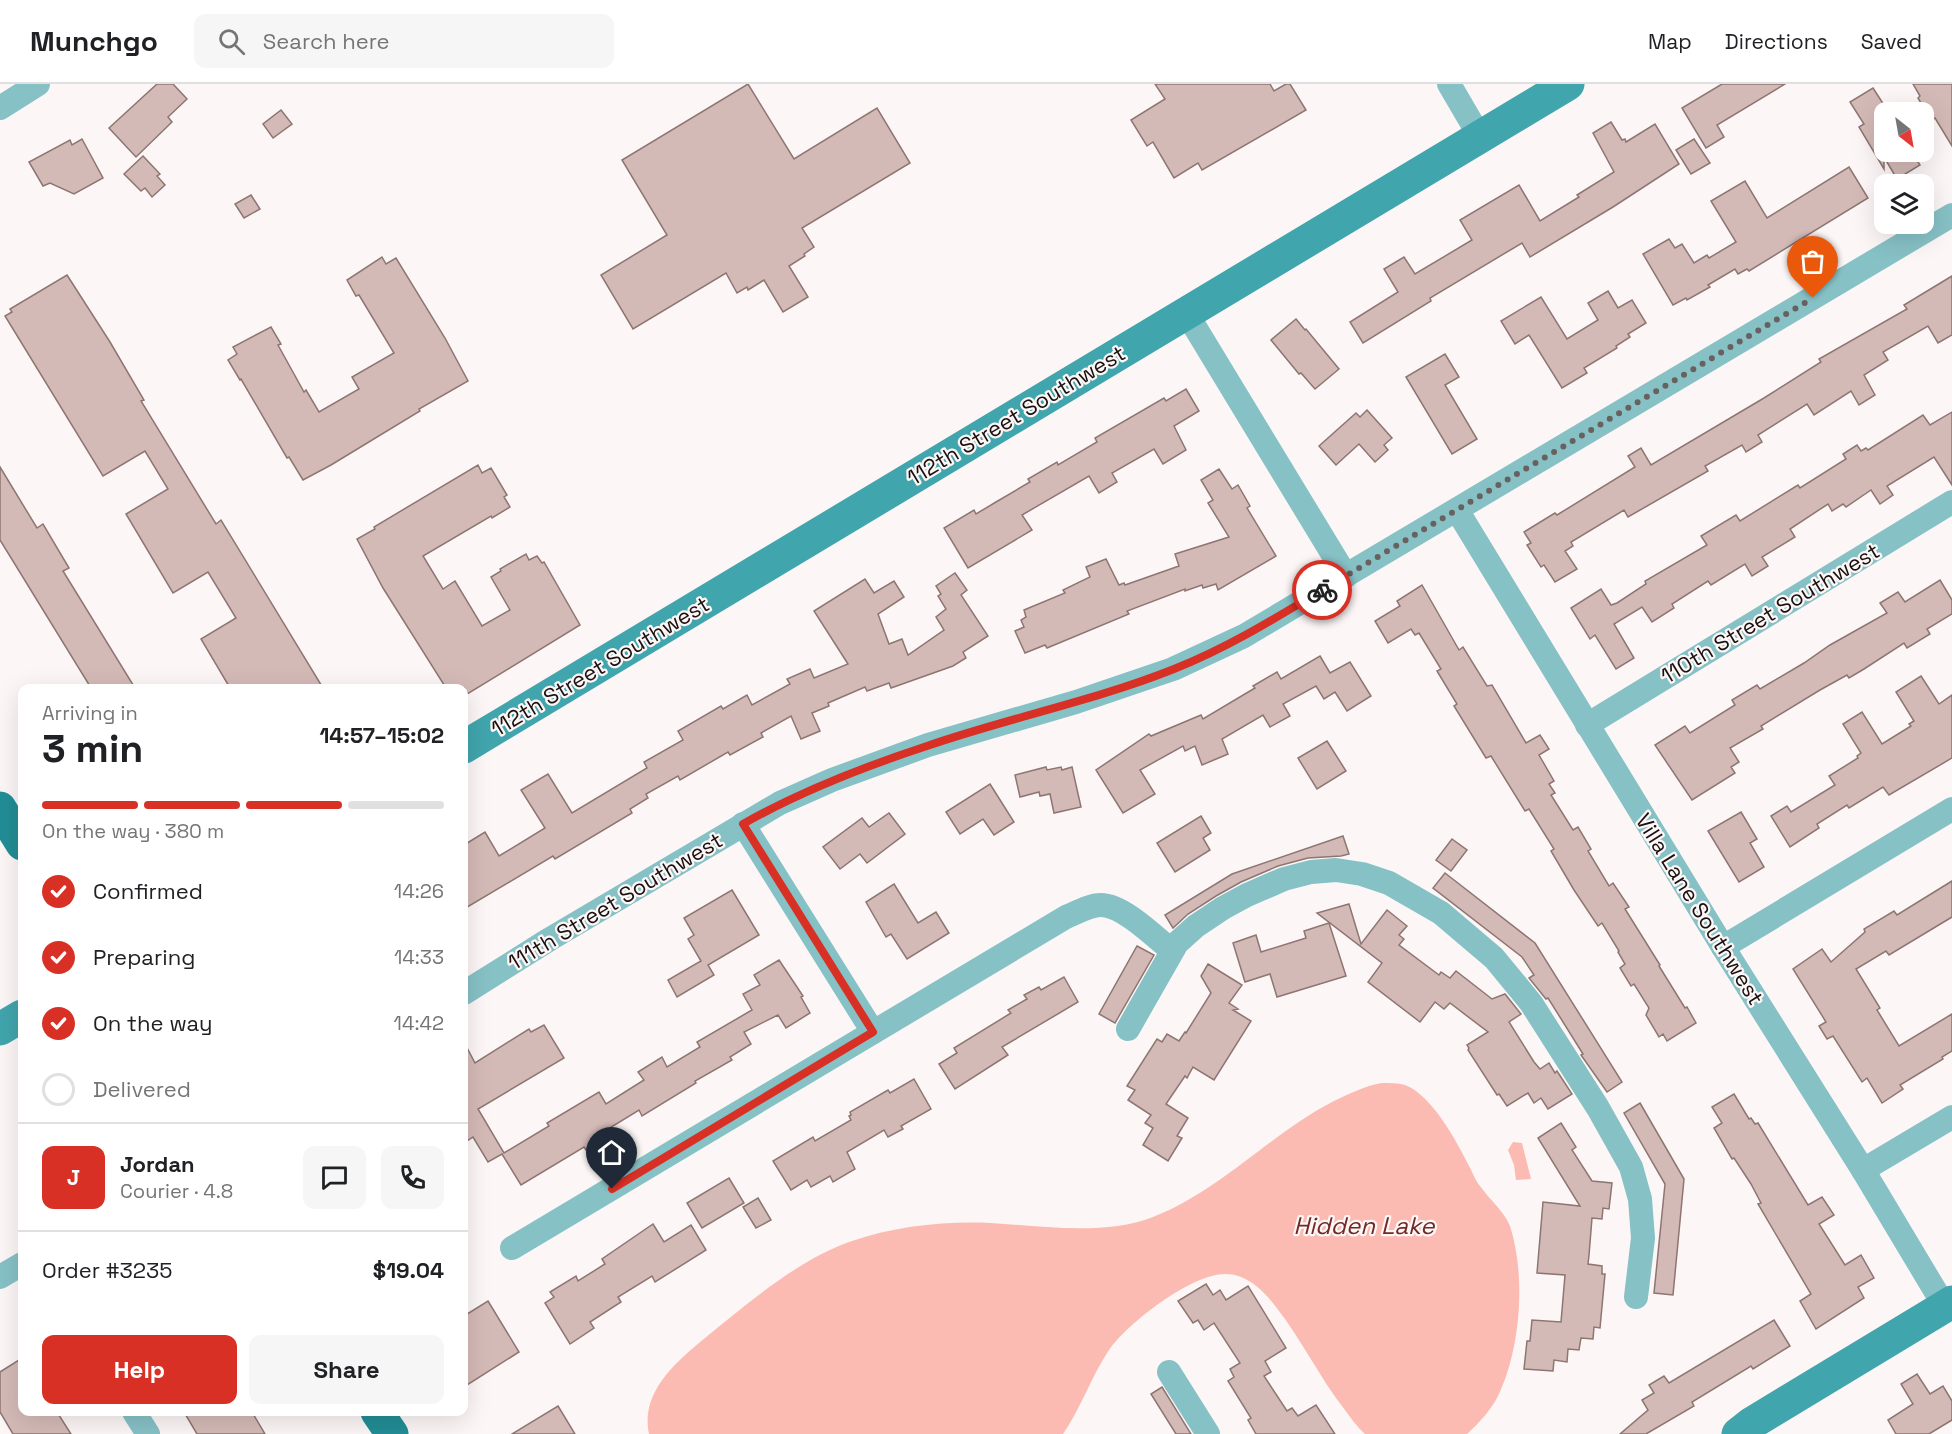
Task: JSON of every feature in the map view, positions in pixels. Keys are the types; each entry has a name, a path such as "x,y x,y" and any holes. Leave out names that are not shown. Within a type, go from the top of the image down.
{"main road":[{"path":"0,808 18,837"},
{"path":"380,1416 392,1434"}],"street":[{"path":"0,108 38,84"},
{"path":"1449,84 1480,137"},
{"name":"112th Street Southwest","path":"468,745 1568,84"},
{"name":"111th Street Southwest","path":"468,991 780,803 832,780 928,745 1076,702 1173,669 1244,636 1952,215"},
{"path":"1187,314 1346,576"},
{"name":"110th Street Southwest","path":"1587,725 1952,502"},
{"name":"Villa Lane Southwest","path":"1457,510 1723,947 1948,1304"},
{"path":"1723,947 1952,809"},
{"path":"743,824 873,1032"},
{"path":"1128,1029 1177,943 1196,926 1223,908 1284,879 1311,872 1336,870 1362,874 1389,883 1441,913 1494,958 1531,1003 1598,1108 1631,1167 1640,1199 1643,1238 1636,1297"},
{"path":"512,1248 1065,917 1103,905 1122,911 1172,951"},
{"path":"0,1029 18,1018"},
{"path":"1863,1170 1952,1117"},
{"path":"0,1277 18,1266"},
{"path":"1738,1434 1752,1423 1948,1304"},
{"path":"1169,1372 1208,1434"},
{"path":"137,1416 148,1434"}],"water":[{"name":"Hidden Lake","path":"1382,1083 1405,1085 1425,1098 1451,1132 1478,1184 1507,1221 1515,1245 1519,1312 1512,1356 1498,1396 1467,1434 1365,1434 1327,1385 1294,1332 1271,1301 1248,1280 1225,1274 1211,1276 1178,1291 1130,1327 1109,1350 1063,1434 649,1434 650,1405 655,1391 672,1368 694,1347 756,1297 794,1270 832,1249 869,1236 903,1228 938,1224 991,1223 1094,1228 1134,1223 1153,1217 1200,1193 1287,1130 1332,1102 1363,1088"},
{"path":"1513,1142 1522,1143 1531,1179 1516,1180 1514,1165 1508,1150"}],"building":[{"path":"157,84 173,84 187,99 168,117 172,122 136,157 109,128"},
{"path":"748,84 794,159 877,108 910,163 802,228 814,247 789,266 808,297 783,312 764,280 748,290 747,287 737,293 726,273 633,329 601,275 667,235 622,160"},
{"path":"1155,84 1270,84 1274,91 1290,84 1306,110 1202,170 1198,163 1174,178 1153,142 1147,146 1131,120 1165,99"},
{"path":"1722,84 1785,84 1717,125 1724,137 1706,148 1682,108"},
{"path":"1913,84 1952,84 1952,146 1934,118 1934,102 1920,102 1918,98 1920,96"},
{"path":"1873,88 1882,102 1874,102 1874,152 1859,127 1864,124 1850,102"},
{"path":"281,110 292,124 273,138 263,124"},
{"path":"1611,122 1622,140 1625,139 1626,142 1655,124 1679,164 1530,257 1522,243 1430,298 1431,301 1363,343 1350,322 1398,292 1384,269 1404,257 1415,274 1472,240 1460,220 1519,185 1540,221 1579,197 1577,195 1614,172 1593,133"},
{"path":"82,139 103,178 74,194 50,183 43,186 29,162 70,140 72,145"},
{"path":"1694,139 1710,163 1691,174 1676,150"},
{"path":"143,156 160,174 157,176 165,185 152,197 145,188 141,191 124,174"},
{"path":"1887,162 1918,162 1920,165 1905,174 1894,174"},
{"path":"1849,167 1868,198 1749,271 1747,269 1738,274 1735,269 1708,285 1710,287 1673,305 1643,254 1669,239 1675,248 1682,244 1694,263 1707,255 1709,258 1736,242 1711,201 1745,181 1767,218"},
{"path":"251,195 260,209 244,218 235,204"},
{"path":"382,257 386,264 396,258 445,338 468,381 303,480 289,457 287,458 228,360 237,354 233,347 271,327 281,344 278,345 304,392 306,390 319,412 359,389 352,377 394,353 359,295 356,296 347,280"},
{"path":"67,275 110,342 144,400 141,401 216,524 221,520 321,684 228,684 201,639 236,618 208,572 173,593 126,514 168,489 145,451 103,476 5,316 12,312 10,309"},
{"path":"1952,276 1952,335 1938,343 1928,326 1883,352 1888,360 1864,375 1875,395 1859,405 1851,391 1814,415 1807,404 1758,435 1762,442 1746,452 1742,445 1705,466 1708,471 1628,517 1624,510 1571,542 1573,546 1565,551 1577,569 1555,582 1544,565 1541,567 1527,545 1531,543 1524,532 1555,513 1557,515 1635,467 1628,456 1641,448 1651,465 1764,398 1821,362 1819,359 1907,309 1904,305"},
{"path":"1608,291 1618,308 1632,300 1646,323 1628,334 1630,337 1616,346 1617,348 1584,368 1587,373 1562,388 1529,335 1515,344 1501,321 1541,297 1567,339 1598,320 1588,303"},
{"path":"1296,319 1339,369 1315,389 1301,373 1299,374 1271,340"},
{"path":"1445,354 1459,377 1445,385 1477,439 1452,454 1406,377"},
{"path":"1186,389 1199,411 1174,426 1186,450 1163,464 1154,449 1112,473 1117,482 1099,493 1089,476 1022,515 1032,530 968,568 944,528 974,510 976,514 1030,482 1028,479 1057,462 1058,465 1097,442 1095,438 1164,398 1166,401"},
{"path":"1367,410 1392,438 1384,445 1388,450 1375,462 1359,444 1336,465 1319,446 1356,413 1360,417"},
{"path":"1952,412 1952,485 1934,457 1887,486 1893,495 1880,504 1871,490 1846,507 1843,504 1832,511 1828,504 1790,529 1795,537 1762,557 1768,566 1752,576 1745,564 1711,585 1708,581 1672,604 1674,608 1652,622 1642,607 1614,624 1634,658 1616,669 1595,635 1590,639 1571,608 1601,589 1611,605 1617,603 1646,584 1645,581 1707,545 1701,536 1736,515 1740,521 1798,485 1800,488 1846,459 1843,454 1857,445 1861,451 1866,448 1868,450 1923,415 1930,425"},
{"path":"478,465 482,473 491,468 507,495 504,497 510,507 423,556 443,589 455,581 482,626 510,610 491,577 526,554 529,560 537,556 542,563 544,562 580,625 468,694 468,684 443,684 383,588 357,539 375,529 374,527"},
{"path":"0,467 37,528 43,524 69,568 63,571 133,684 89,684 0,540"},
{"path":"1219,469 1232,489 1238,485 1250,506 1247,508 1276,556 1218,590 1216,584 1203,588 1202,585 1185,591 1185,589 1127,611 1129,614 1047,648 1045,645 1025,653 1015,631 1024,627 1021,620 1026,617 1024,610 1065,593 1063,590 1090,577 1086,567 1106,559 1119,585 1124,583 1125,585 1179,566 1175,554 1229,537 1208,503 1213,500 1201,480"},
{"path":"955,573 967,590 961,595 988,636 963,652 966,658 953,666 891,688 889,683 867,691 865,687 828,703 829,706 812,713 820,731 801,739 791,716 761,733 763,737 730,755 728,752 680,780 678,776 646,794 648,798 630,809 632,813 555,859 553,856 468,907 468,843 485,832 499,856 545,828 521,790 548,774 572,813 647,768 644,762 683,740 678,731 721,706 723,709 747,695 752,705 790,684 787,679 810,669 814,678 848,664 814,611 865,579 874,593 894,581 904,597 878,614 889,644 902,639 908,655 944,630 936,617 946,609 938,596 941,594 936,586"},
{"path":"1940,580 1952,600 1952,614 1927,629 1930,634 1907,648 1904,643 1849,678 1847,675 1761,726 1763,729 1730,748 1739,762 1731,767 1735,773 1692,800 1655,745 1685,726 1690,733 1735,705 1732,700 1757,685 1760,689 1830,645 1887,613 1880,603 1898,592 1905,602"},
{"path":"1422,585 1459,650 1463,647 1487,686 1492,685 1526,743 1540,735 1549,749 1539,755 1554,781 1549,784 1555,793 1551,795 1573,830 1578,827 1591,849 1588,851 1609,886 1613,883 1629,907 1625,909 1696,1023 1667,1041 1663,1034 1659,1037 1646,1015 1649,1008 1634,984 1631,986 1620,968 1625,964 1602,923 1598,926 1551,851 1554,849 1529,809 1525,811 1491,756 1486,758 1454,706 1457,704 1437,671 1441,669 1419,633 1415,635 1411,629 1388,643 1375,621 1400,606 1397,601"},
{"path":"1320,656 1330,673 1350,662 1371,696 1347,711 1335,692 1324,699 1316,686 1283,704 1290,716 1270,727 1263,715 1222,739 1228,754 1202,765 1195,746 1185,751 1183,746 1140,770 1155,794 1123,813 1096,770 1149,734 1151,736 1201,715 1203,719 1277,672 1281,679"},
{"path":"1921,676 1939,704 1952,695 1952,758 1889,795 1883,787 1849,808 1847,805 1817,824 1819,828 1790,847 1771,816 1787,806 1791,812 1835,785 1829,776 1858,758 1857,756 1861,753 1843,724 1862,712 1882,744 1911,726 1909,724 1914,721 1896,692"},
{"path":"1327,741 1346,771 1317,789 1298,758"},
{"path":"1046,767 1047,770 1061,767 1062,770 1072,767 1081,807 1054,813 1050,794 1040,796 1039,792 1020,797 1015,775"},
{"path":"990,784 1014,822 994,835 983,819 960,834 946,812"},
{"path":"1741,812 1757,839 1750,843 1764,867 1739,882 1708,831"},
{"path":"889,813 905,834 867,863 860,854 840,869 823,847 862,818 869,827"},
{"path":"1201,816 1211,833 1203,838 1210,850 1175,872 1157,843"},
{"path":"1343,836 1349,854 1308,858 1278,866 1216,896 1188,914 1173,928 1165,915 1232,874"},
{"path":"1452,839 1467,850 1451,871 1436,860"},
{"path":"1445,873 1535,943 1622,1082 1607,1092 1581,1055 1583,1054 1548,998 1546,999 1529,978 1534,975 1522,957 1433,888"},
{"path":"1952,881 1952,917 1889,955 1886,951 1856,969 1880,1008 1877,1010 1899,1046 1952,1014 1952,1051 1900,1085 1903,1089 1882,1103 1867,1078 1862,1082 1833,1036 1827,1039 1819,1026 1826,1022 1793,969 1822,949 1831,962 1865,932 1864,929 1894,911 1897,915"},
{"path":"894,884 918,923 936,912 949,933 907,959 891,934 886,937 866,902"},
{"path":"732,890 759,935 708,965 714,975 677,997 668,980 701,961 688,939 694,935 684,918"},
{"path":"1349,904 1361,944 1387,910 1407,926 1399,935 1404,939 1399,945 1439,975 1441,972 1450,978 1456,971 1492,999 1505,994 1521,1014 1509,1022 1534,1062 1540,1069 1549,1063 1572,1094 1548,1109 1541,1098 1534,1103 1528,1093 1507,1106 1499,1094 1497,1095 1468,1050 1467,1045 1488,1032 1450,1003 1444,1009 1435,1002 1420,1022 1368,982 1382,963 1317,913"},
{"path":"1329,923 1346,976 1277,997 1270,974 1245,982 1233,943 1256,935 1261,952 1306,938 1304,931"},
{"path":"1137,946 1154,955 1115,1023 1099,1014"},
{"path":"779,960 803,996 801,997 810,1013 786,1028 778,1015 744,1032 751,1044 730,1057 732,1060 642,1116 639,1110 608,1129 611,1135 586,1150 584,1147 521,1185 502,1154 488,1162 473,1137 468,1140 468,1050 475,1063 529,1029 531,1032 544,1025 564,1058 478,1109 504,1153 549,1126 547,1123 599,1092 606,1104 644,1080 638,1072 662,1057 667,1067 700,1047 697,1042 752,1010 743,994 760,985 754,975"},
{"path":"1208,964 1242,985 1229,1003 1238,1009 1233,1010 1251,1021 1214,1080 1193,1067 1166,1104 1188,1118 1177,1136 1182,1138 1168,1161 1143,1145 1153,1128 1145,1123 1151,1115 1128,1100 1135,1090 1127,1086 1157,1039 1162,1042 1167,1034 1179,1041 1186,1033 1211,993 1201,976"},
{"path":"1064,977 1078,1002 1002,1047 1008,1055 955,1089 939,1064 957,1053 954,1048 1011,1013 1008,1010 1027,999 1024,995 1039,987 1041,990"},
{"path":"914,1079 931,1109 901,1126 903,1129 888,1137 884,1130 847,1152 855,1169 833,1182 830,1176 811,1187 807,1180 791,1190 773,1161 813,1137 815,1141 851,1120 850,1112 888,1090 890,1093"},
{"path":"1734,1094 1749,1119 1751,1118 1755,1124 1758,1123 1808,1205 1822,1197 1834,1215 1819,1224 1845,1265 1861,1255 1874,1278 1858,1287 1864,1298 1816,1329 1800,1301 1811,1294 1758,1204 1761,1203 1751,1184 1734,1158 1732,1159 1714,1128 1722,1123 1712,1107"},
{"path":"1640,1103 1684,1179 1673,1295 1654,1293 1665,1184 1624,1113"},
{"path":"1561,1123 1576,1147 1572,1150 1592,1181 1612,1183 1609,1209 1603,1208 1602,1219 1592,1218 1588,1264 1602,1266 1602,1274 1605,1274 1600,1328 1594,1327 1593,1339 1581,1338 1579,1350 1568,1349 1567,1362 1554,1360 1553,1371 1524,1369 1532,1320 1561,1322 1565,1275 1537,1273 1543,1202 1580,1206 1538,1138"},
{"path":"729,1178 744,1203 702,1228 687,1203"},
{"path":"758,1198 771,1220 756,1228 743,1207"},
{"path":"653,1224 664,1242 691,1225 706,1250 655,1282 652,1276 618,1297 621,1302 590,1322 594,1328 570,1344 545,1303 554,1297 550,1292 576,1276 578,1281 605,1264 602,1259"},
{"path":"1206,1284 1213,1295 1220,1290 1226,1300 1248,1286 1286,1348 1265,1361 1271,1372 1264,1376 1287,1411 1292,1408 1298,1416 1316,1405 1335,1434 1256,1434 1248,1420 1251,1418 1228,1381 1234,1377 1230,1369 1240,1363 1214,1323 1204,1330 1198,1320 1193,1323 1178,1301"},
{"path":"488,1301 519,1352 468,1384 468,1314"},
{"path":"1774,1320 1790,1346 1753,1369 1751,1366 1692,1402 1694,1406 1646,1434 1620,1434 1648,1410 1642,1400 1654,1393 1649,1385 1664,1376 1669,1383"},
{"path":"18,1361 18,1416 60,1416 71,1434 13,1434 0,1412 0,1372"},
{"path":"1917,1374 1930,1394 1943,1386 1952,1401 1952,1420 1929,1434 1896,1434 1888,1420 1913,1404 1901,1384"},
{"path":"1162,1387 1191,1434 1176,1434 1151,1394"},
{"path":"558,1406 575,1434 512,1434"},
{"path":"186,1416 254,1416 265,1434 197,1434"}],"way so far":[{"path":"1322,590 1813,298"}],"route":[{"path":"612,1189 873,1032 743,824 780,803 832,780 928,745 1092,697 1173,669 1244,636 1322,590"}]}
